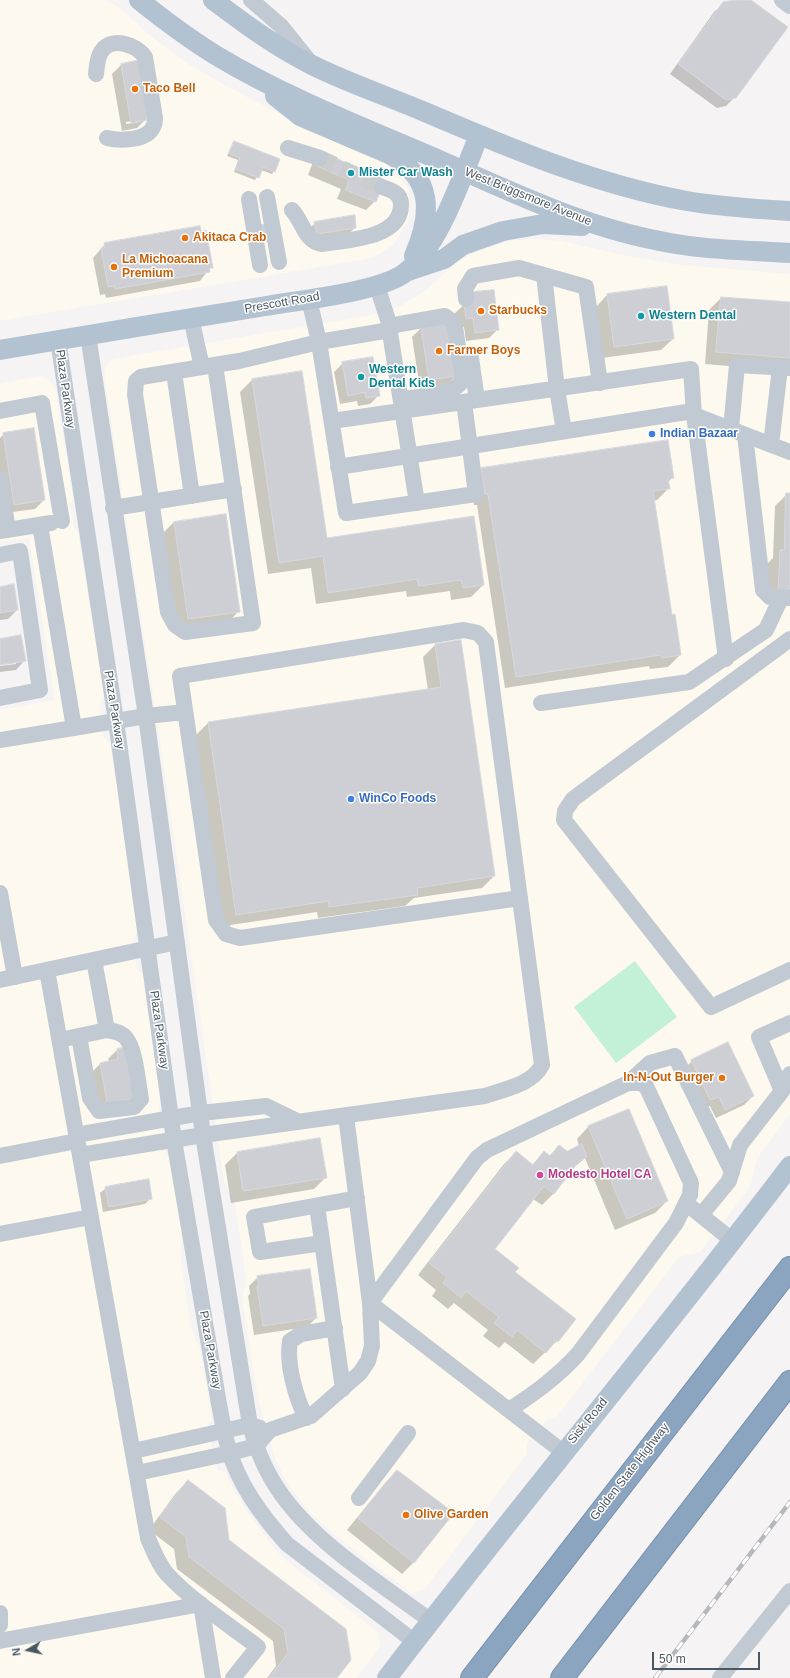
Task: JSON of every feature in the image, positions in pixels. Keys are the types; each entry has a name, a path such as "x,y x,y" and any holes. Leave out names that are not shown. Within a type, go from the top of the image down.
{"highway":[{"name":"Golden State Highway","path":"472,1678 790,1268"},
{"path":"562,1678 790,1382"}],"main road":[{"name":"West Briggsmore Avenue","path":"139,0 174,28 236,67 301,100 544,205 614,230 657,241 693,246 790,253"},
{"path":"213,0 269,41 313,65 479,135 586,175 640,190 695,202 742,208 790,211"},
{"path":"236,67 300,116 389,154 404,163 414,172 424,192 425,213 422,238 407,272"},
{"name":"Prescott Road","path":"0,350 309,299 377,286 393,281 407,272 434,240 479,135"},
{"path":"407,272 444,259 463,245 503,231 543,224 563,224 614,230"},
{"name":"Sisk Road","path":"387,1678 563,1452 733,1241 790,1166"}],"street":[{"path":"251,0 281,26 313,65"},
{"path":"782,0 790,6"},
{"path":"96,74 99,56 108,46 122,43 132,46 140,51 145,57 155,118 153,128 148,133 139,137 116,140 107,138"},
{"path":"288,148 320,158"},
{"path":"292,210 298,217 308,237 314,243 322,244 370,236 382,232 391,226 400,210 401,203 399,196 393,190 382,187"},
{"path":"267,197 279,262"},
{"path":"248,199 260,265"},
{"path":"466,299 465,289 472,276 520,268 586,286 600,383"},
{"path":"544,275 557,389 564,431"},
{"path":"377,286 389,328 403,405 417,503"},
{"path":"309,299 319,342 346,514 476,494 471,445 471,401 468,340"},
{"path":"192,318 208,366 234,489 254,623 184,632 174,625 168,612 135,394 136,381 141,377 174,372 208,366 240,361 319,342 445,316 454,323 463,379 460,385 451,392 332,422"},
{"path":"88,335 113,508 146,716 203,1135 250,1425 256,1446 271,1479 288,1504 306,1524 329,1545 431,1621"},
{"name":"Plaza Parkway","path":"58,340 116,721 174,1140 224,1431 230,1453 250,1498 270,1525 287,1544 414,1642"},
{"path":"541,703 689,682 726,659 766,630 786,598 770,597 763,590 738,432 737,365 785,367 771,445"},
{"path":"403,405 471,401 691,369 694,413 726,659"},
{"path":"174,372 192,496"},
{"path":"0,410 42,403 62,521"},
{"path":"338,467 471,445 694,413 790,452"},
{"path":"0,479 4,530 84,518"},
{"path":"113,508 234,489"},
{"path":"40,525 74,728"},
{"path":"0,554 20,551 40,690 0,698"},
{"path":"0,1156 78,1144 174,1140 485,1096 520,1084 538,1074 542,1065 520,898 486,642 478,633 464,630 180,676 216,920 226,934 240,938 520,898"},
{"path":"790,639 573,799 565,811 564,820 711,1007 790,970"},
{"path":"0,740 146,716 185,712"},
{"path":"0,893 7,978 177,942"},
{"path":"94,960 107,1030"},
{"path":"47,970 148,1538 154,1554 166,1573 200,1604 258,1647 233,1678"},
{"path":"701,1215 729,1181 740,1145 788,1080 759,1037 790,1023"},
{"path":"59,1040 107,1030 119,1032 126,1038 132,1047 141,1099 134,1107 99,1111 90,1098 79,1036"},
{"path":"370,1303 478,1158 487,1150 628,1083 650,1063 674,1056 732,1172"},
{"path":"509,1410 542,1388 562,1372 578,1354 676,1223 690,1195 691,1183 646,1086 640,1083 628,1083"},
{"path":"78,1144 171,1118 201,1113 266,1106 299,1122"},
{"path":"137,1473 256,1446 270,1430 312,1416 360,1373 368,1361 372,1346 370,1303 346,1116"},
{"path":"322,1243 260,1252 254,1217 357,1198"},
{"path":"686,1203 733,1241"},
{"path":"317,1206 343,1389"},
{"path":"0,1234 91,1217"},
{"path":"370,1303 563,1452"},
{"path":"306,1418 298,1402 289,1351 290,1341 301,1334 335,1328"},
{"path":"133,1451 250,1425 270,1430"},
{"path":"359,1498 408,1433"},
{"path":"720,1678 790,1591"},
{"path":"0,1641 200,1604"},
{"path":"200,1604 213,1678"},
{"path":"0,1613 0,1625"}],"shaded area":[{"path":"0,0 104,0 117,6 152,37 190,65 241,94 310,129 383,157 409,190 409,220 394,244 373,258 0,321"},
{"path":"531,239 563,241 618,254 681,265 790,274 790,1114 756,1161 752,1181 747,1191 700,1252 679,1257 556,1418 547,1420 527,1444 527,1454 424,1590 411,1593 331,1532 308,1511 286,1481 275,1458 258,1399 242,1299 246,1278 235,1203 224,1181 104,374 106,365 112,359 372,315 401,306 426,290 459,261 469,255 508,241"},
{"path":"41,376 50,381 56,390 73,499 70,504 74,528 78,532 104,696 99,706 103,737 110,742 138,931 133,939 137,969 145,976 163,1099 159,1107 166,1156 172,1160 182,1236 181,1262 191,1328 200,1347 212,1420 207,1427 218,1470 226,1473 234,1491 248,1513 274,1548 288,1562 379,1633 380,1647 356,1678 0,1678 0,710 55,700 29,538 0,542 0,383"}],"green space":[{"path":"635,961 677,1017 616,1063 574,1007"}],"building":[{"path":"751,0 788,27 736,98 726,100 678,64 723,2"},
{"name":"Taco Bell","path":"140,60 150,114 146,114 147,120 131,123 121,64"},
{"path":"234,141 280,159 275,172 263,167 259,178 236,169 240,158 229,153"},
{"name":"Mister Car Wash","path":"322,152 385,180 376,202 346,190 349,180 317,166"},
{"path":"355,215 356,228 317,234 314,222"},
{"path":"268,224 271,240 260,242 257,226"},
{"path":"200,226 201,231 206,230 213,268 209,268 210,272 115,289 114,286 108,287 101,248 105,247 104,243"},
{"name":"Western Dental","path":"667,286 674,339 614,347 607,294"},
{"name":"Starbucks","path":"494,290 499,330 475,333 473,318 466,319 464,303 472,292"},
{"path":"721,297 790,302 790,358 716,352"},
{"name":"Farmer Boys","path":"449,322 457,376 429,380 421,327"},
{"name":"Western Dental Kids","path":"373,357 380,396 366,398 365,392 348,396 342,362"},
{"path":"302,371 327,538 474,516 484,585 463,588 461,580 419,586 417,579 328,593 323,556 279,563 252,379"},
{"path":"34,428 45,500 14,505 3,433"},
{"path":"668,440 674,478 668,479 670,489 653,491 672,615 675,614 681,655 662,658 661,655 516,677 488,494 485,494 481,468"},
{"path":"786,493 790,493 790,592 778,591 780,550 784,550"},
{"path":"226,514 240,612 188,619 174,522"},
{"path":"14,584 18,610 0,613 0,587"},
{"path":"21,635 26,661 0,665 0,639"},
{"name":"WinCo Foods","path":"461,640 495,876 417,888 418,895 329,907 329,901 236,915 208,722 441,687 435,644"},
{"name":"In-N-Out Burger","path":"728,1042 754,1096 725,1110 719,1097 710,1100 691,1060"},
{"path":"127,1047 136,1098 107,1103 100,1063 118,1059 117,1049"},
{"path":"629,1109 668,1201 627,1219 588,1126"},
{"path":"320,1138 327,1178 243,1191 237,1152"},
{"path":"582,1144 587,1157 579,1161 554,1194 544,1186 495,1249 519,1268 515,1272 576,1319 558,1342 556,1340 546,1353 517,1330 512,1337 494,1323 499,1317 466,1291 461,1298 443,1283 447,1277 429,1263 516,1151 533,1165 544,1151 550,1156 559,1145 567,1151"},
{"path":"149,1179 152,1199 109,1207 105,1187"},
{"path":"310,1269 317,1318 263,1326 257,1276"},
{"name":"Olive Garden","path":"397,1470 454,1513 414,1563 358,1518"},
{"path":"188,1480 225,1508 229,1540 346,1629 351,1660 337,1678 269,1678 288,1653 284,1629 189,1557 186,1537 160,1517"}],"tunnel":[{"path":"320,158 382,187"}],"railway":[{"path":"655,1678 790,1502"}],"place":[{"name":"Taco Bell","path":"135,89"},
{"name":"Mister Car Wash","path":"351,173"},
{"name":"Akitaca Crab","path":"185,238"},
{"name":"La Michoacana Premium","path":"114,267"},
{"name":"Starbucks","path":"481,311"},
{"name":"Western Dental","path":"641,316"},
{"name":"Farmer Boys","path":"439,351"},
{"name":"Western Dental Kids","path":"361,377"},
{"name":"Indian Bazaar","path":"652,434"},
{"name":"WinCo Foods","path":"351,799"},
{"name":"In-N-Out Burger","path":"722,1078"},
{"name":"Modesto Hotel CA","path":"540,1175"},
{"name":"Olive Garden","path":"406,1515"}]}
